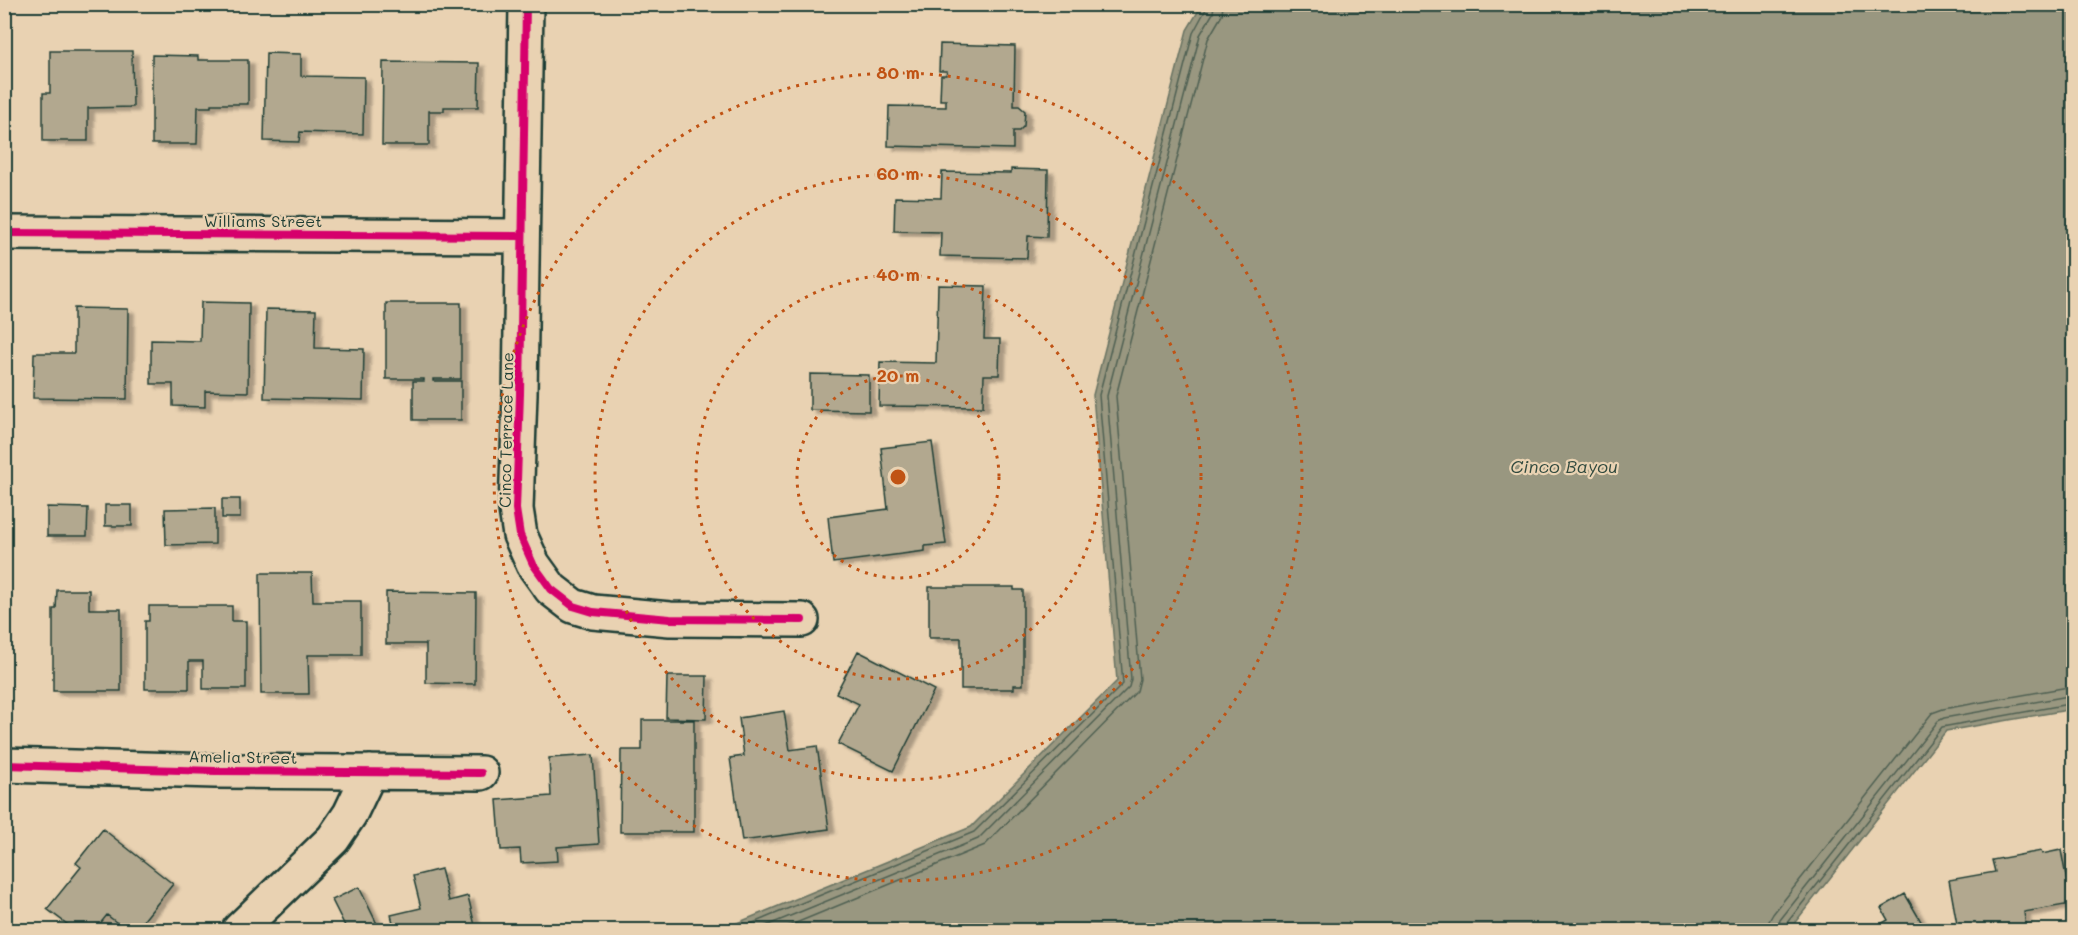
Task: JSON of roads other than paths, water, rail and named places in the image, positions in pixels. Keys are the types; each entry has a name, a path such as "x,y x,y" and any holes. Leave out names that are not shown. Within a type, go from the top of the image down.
{"street":[{"name":"Cinco Terrace Lane","path":"526,4 516,509 520,535 532,564 551,590 573,606 593,612 670,619 802,620"},
{"name":"Williams Street","path":"4,233 522,236"},
{"name":"Amelia Street","path":"4,765 215,771 481,773"},
{"path":"239,930 333,839 350,814 370,771"}],"water":[{"name":"Cinco Bayou","path":"1202,5 2073,5 2073,709 1946,731 1789,930 720,930 971,827 1117,681 1093,395 1187,30"}]}
